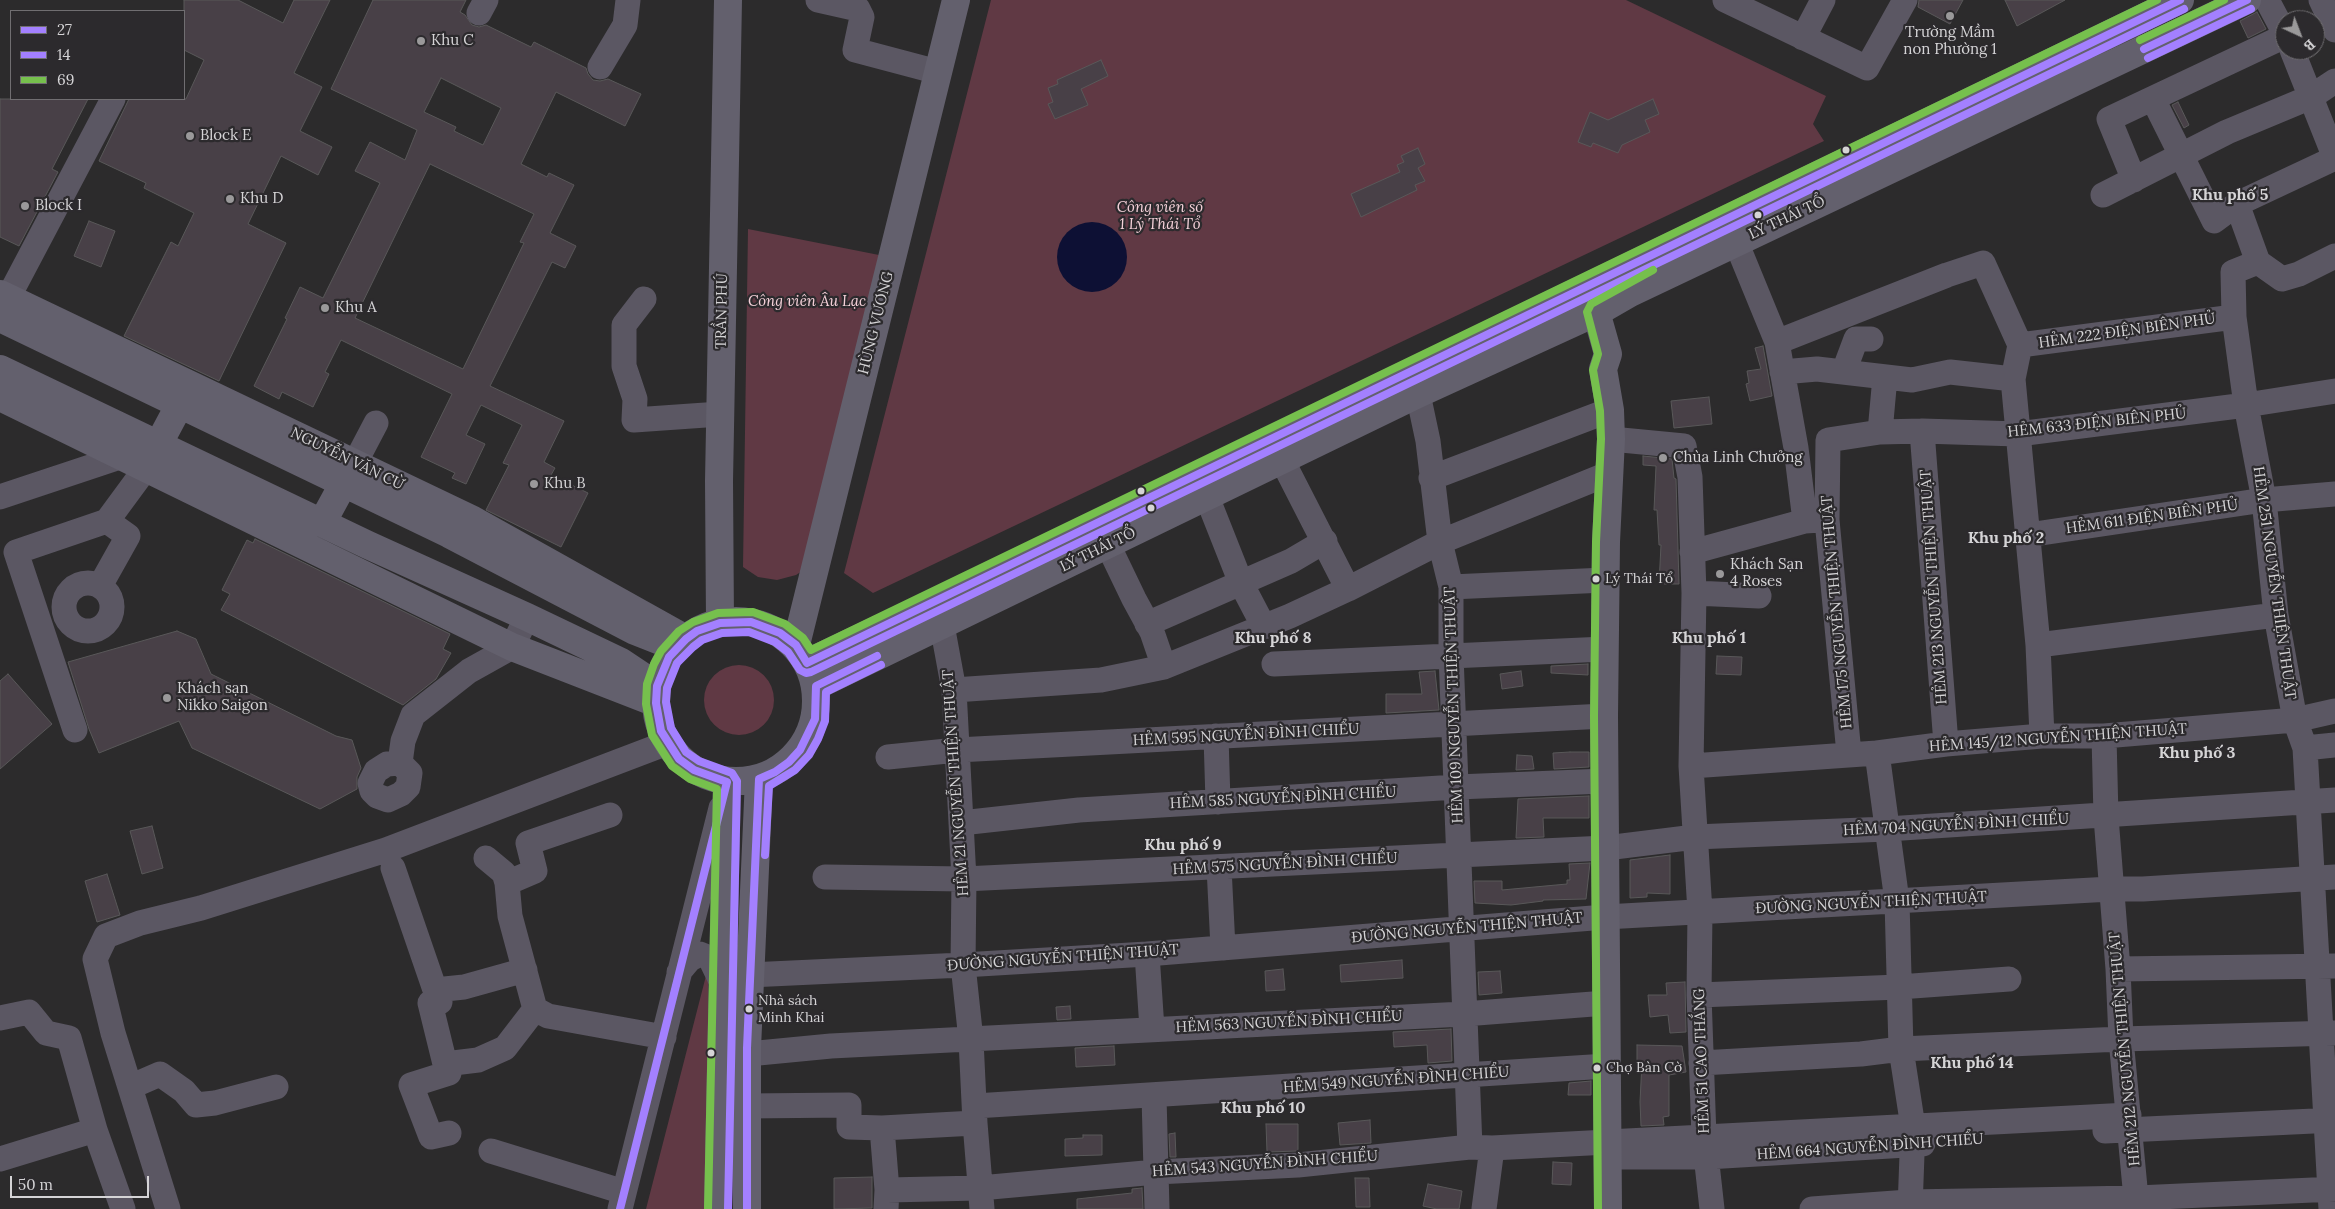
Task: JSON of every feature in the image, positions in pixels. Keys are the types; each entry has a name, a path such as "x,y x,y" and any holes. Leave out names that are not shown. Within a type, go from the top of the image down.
{"main road":[{"name":"TRẦN PHÚ","path":"720,623 720,414 728,0"},
{"name":"HÙNG VƯƠNG","path":"806,665 938,72 956,0"},
{"name":"LÝ THÁI TỔ","path":"806,665 937,615 1108,544 1207,497 1282,460 1382,399 1579,291 2180,0"},
{"name":"LÝ THÁI TỔ","path":"937,615 1382,399 1418,394 1587,316 1630,292 2247,0"},
{"path":"1579,291 1587,316 1593,360 1603,369 1610,410 1611,439 1604,649 1608,1209"},
{"name":"NGUYỄN VĂN CỪ","path":"2,306 349,473 473,520 682,643"},
{"path":"0,369 142,456 354,570 512,647 656,695"},
{"path":"142,456 186,394"},
{"path":"0,397 142,456 322,523 621,662 656,695"},
{"path":"322,523 349,473"},
{"path":"354,570 368,545"},
{"path":"736,621 766,626 806,665 815,719 809,736 789,762 759,779 728,782 694,770 679,759 667,743 661,730 656,695 663,668 682,643 697,631 720,623 736,621"},
{"path":"747,1209 746,1106 759,779"},
{"path":"718,1209 728,782"}],"street":[{"path":"600,67 625,25 628,0"},
{"path":"818,0 859,4 862,17 856,50 938,72"},
{"path":"1725,0 1757,7 1803,38 1867,68 1905,0"},
{"path":"1803,38 1823,0"},
{"path":"2266,0 2275,17"},
{"path":"2134,180 2109,119 2275,40"},
{"path":"2152,99 2183,156 2214,221 2237,204 2335,158 2296,60"},
{"path":"2103,195 2227,132 2311,97 2335,81"},
{"path":"2,306 112,100"},
{"path":"2237,204 2258,262 2282,279 2299,274 2335,256"},
{"path":"1692,552 1816,520 1796,448 1777,342 1736,242"},
{"name":"HẺM 251 NGUYỄN THIỆN THUẬT","path":"2258,262 2233,272 2234,317 2246,405 2264,500 2276,615 2295,720 2305,748 2306,802 2323,877 2332,1196"},
{"path":"1777,342 1947,275 1983,264 2020,345 2013,379 2038,645 2042,736"},
{"path":"644,299 624,325 624,366 634,399 634,420 720,414"},
{"name":"HẺM 222 ÐIỆN BIÊN PHỦ","path":"2020,345 2234,317"},
{"path":"1844,371 1856,340 1871,339"},
{"path":"1782,372 1817,369 1912,380 1950,372 2013,379"},
{"path":"1880,432 1885,377"},
{"name":"HẺM 633 ÐIỆN BIÊN PHỦ","path":"1828,440 1880,432 1922,431 2018,434 2246,405 2335,391"},
{"name":"HẺM 109 NGUYỄN THIỆN THUẬT","path":"1418,394 1428,441 1440,542 1451,587 1451,655 1458,787 1458,855 1467,1075 1481,1147 1484,1209"},
{"path":"1431,478 1610,410"},
{"path":"349,473 376,423"},
{"name":"HẺM 213 NGUYỄN THIỆN THUẬT","path":"1922,431 1946,744"},
{"name":"HẺM 51 CAO THẮNG","path":"1611,439 1684,446 1690,477 1694,593 1691,766 1700,912 1699,995 1701,1063 1705,1147 1712,1209"},
{"name":"HẺM 175 NGUYỄN THIỆN THUẬT","path":"1828,440 1816,520 1849,754"},
{"path":"0,497 142,456"},
{"path":"75,730 16,552 107,521 142,456"},
{"path":"1282,460 1348,589"},
{"path":"954,690 1101,680 1164,667 1264,627 1348,589 1440,542 1610,473"},
{"name":"HẺM 611 ÐIỆN BIÊN PHỦ","path":"2028,536 2264,500 2335,494"},
{"path":"1207,497 1241,583 1264,627"},
{"path":"100,586 128,536 107,521"},
{"path":"1147,624 1291,562 1325,541"},
{"path":"1108,544 1147,624 1164,667"},
{"path":"1451,587 1606,580"},
{"path":"1694,593 1758,596"},
{"name":"HẺM 21 NGUYỄN THIỆN THUẬT","path":"937,615 954,690 964,878 963,966 971,1040 981,1198"},
{"path":"2038,645 2276,615"},
{"path":"400,763 403,740 414,715 469,671 512,647 527,617"},
{"path":"1274,664 1604,649"},
{"name":"HẺM 145/12 NGUYỄN THIỆN THUẬT","path":"1691,766 1877,753 1946,744 2042,736 2104,736 2295,720 2335,712"},
{"name":"HẺM 595 NGUYỄN ÐÌNH CHIỂU","path":"888,758 957,750 1604,716"},
{"path":"1216,736 1218,802"},
{"path":"2104,736 2106,817 2111,889"},
{"path":"168,1209 113,1033 95,959 106,936 386,850 667,743"},
{"path":"2305,748 2335,745"},
{"path":"1877,753 1897,901 1902,1049 1914,1136 1910,1206"},
{"name":"HẺM 585 NGUYỄN ÐÌNH CHIỂU","path":"961,823 1079,810 1458,787 1605,781"},
{"path":"491,1151 622,1201 728,782"},
{"name":"HẺM 704 NGUYỄN ĐÌNH CHIỂU","path":"1606,848 1695,837 1887,830 2106,817 2335,800"},
{"path":"507,883 535,871 528,843 610,814"},
{"name":"HẺM 575 NGUYỄN ÐÌNH CHIỂU","path":"825,877 964,878 1606,848"},
{"path":"486,858 504,873 507,883 510,916 535,1009 548,1016 664,1037"},
{"path":"1219,867 1224,948"},
{"path":"393,868 440,1002 430,1003 445,1064 449,1073 411,1085 431,1137 449,1133"},
{"name":"ĐƯỜNG NGUYỄN THIỆN THUẬT","path":"750,975 963,966 1147,954 1605,917 2111,889 2143,889 2323,877"},
{"name":"HẺM 212 NGUYỄN THIỆN THUẬT","path":"2111,889 2118,969 2121,1038 2137,1203"},
{"path":"679,972 690,959 700,954 710,958 722,983"},
{"path":"1147,954 1152,1029"},
{"path":"2118,969 2326,965"},
{"path":"435,990 464,987 525,970"},
{"path":"1699,995 1899,987 2009,978"},
{"name":"HẺM 563 NGUYỄN ÐÌNH CHIỂU","path":"748,1054 831,1046 1464,1014 1606,1003"},
{"path":"445,1064 478,1060 505,1048 535,1009"},
{"path":"0,1018 29,1012 46,1033 70,1038 96,1130 123,1209"},
{"path":"1701,1063 1860,1054 1902,1049 2121,1038 2328,1033"},
{"name":"HẺM 549 NGUYỄN ÐÌNH CHIỂU","path":"746,1106 849,1104 848,1127 882,1128 975,1115 1154,1096 1607,1066"},
{"path":"130,1088 160,1074 184,1091 196,1106 276,1087"},
{"path":"1154,1096 1157,1209"},
{"name":"HẺM 664 NGUYỄN ĐÌNH CHIỂU","path":"1609,1149 1705,1147 2130,1122 2330,1121"},
{"path":"882,1128 887,1200"},
{"path":"0,1159 96,1130"},
{"name":"HẺM 543 NGUYỄN ÐÌNH CHIỂU","path":"887,1200 981,1198 1156,1172 1298,1165 1481,1147 1609,1149"},
{"path":"1812,1209 2137,1203 2332,1196"}],"green space":[{"name":"Công viên số 1 Lý Thái Tổ","path":"991,0 1626,0 1826,96 1813,124 1824,141 873,593 844,573"},
{"name":"Công viên Âu Lạc","path":"748,229 879,255 805,569 796,575 777,580 758,577 743,567"},
{"path":"739,665 752,668 764,675 771,687 774,700 771,713 764,725 752,732 739,735 726,732 714,725 707,713 704,700 707,687 714,675 726,668"},
{"path":"708,968 711,1209 646,1209"}],"shaded area":[{"path":"1092,222 1105,225 1117,232 1124,244 1127,257 1124,270 1117,282 1105,289 1092,292 1079,289 1067,282 1060,270 1057,257 1060,244 1067,232 1079,225"}],"building":[{"path":"184,0 238,0 283,23 294,0 330,0 294,73 322,87 300,131 332,147 318,175 281,156 248,224 286,243 219,381 124,336 171,242 178,246 194,213 144,188 146,183 99,161 129,100 186,99 204,60 185,50"},
{"path":"373,0 466,0 460,12 465,15 472,25 479,27 486,25 531,47 534,42 586,68 593,80 608,79 641,94 625,126 556,92 521,164 547,177 549,173 574,185 550,233 576,246 565,268 552,262 490,386 564,421 544,462 555,468 551,475 588,493 561,547 486,510 509,465 503,463 522,425 481,405 466,435 485,444 466,484 452,478 455,473 421,457 452,394 341,340 325,372 329,374 313,407 282,392 279,399 254,386 287,319 285,318 300,287 323,298 380,183 355,171 370,142 405,160 417,130 331,89","holes":["441,78 501,108 483,145 454,131 456,127 424,112","430,164 534,214 520,242 524,243 463,369 355,318"]},
{"path":"1919,0 1963,0 1950,24 1918,7"},
{"path":"2005,0 2065,0 2017,26"},
{"path":"2257,12 2266,29 2248,38 2240,21"},
{"path":"1101,60 1108,76 1081,89 1088,105 1055,119 1048,104 1053,102 1048,88 1058,84 1057,80"},
{"path":"0,99 87,100 52,169 58,172 19,246 0,237"},
{"path":"1653,99 1659,114 1645,120 1650,132 1622,145 1618,153 1593,143 1591,147 1578,142 1590,112 1608,120"},
{"path":"2178,102 2189,125 2184,128 2172,105"},
{"path":"1418,148 1425,164 1418,168 1425,181 1415,185 1417,190 1361,217 1351,194 1400,172 1397,165 1404,162 1401,156"},
{"path":"89,221 115,231 101,267 74,256"},
{"path":"1763,346 1772,396 1750,401 1746,384 1749,383 1747,371 1761,369 1755,348"},
{"path":"1709,397 1712,424 1674,428 1671,401"},
{"path":"1643,456 1672,459 1674,478 1676,479 1679,584 1659,584 1661,545 1659,545 1657,510 1654,510 1656,466 1643,465"},
{"path":"255,539 450,634 443,649 451,653 436,679 403,705 221,610 230,594 222,590 247,540 253,543"},
{"name":"Khách sạn Nikko Saigon","path":"177,631 196,639 211,674 336,736 352,740 361,768 357,777 357,789 320,809 192,748 179,721 99,753 89,729 68,662"},
{"path":"1717,656 1742,657 1741,675 1716,674"},
{"path":"1588,664 1588,675 1551,673 1551,666"},
{"path":"1435,671 1439,710 1386,713 1386,694 1422,694 1419,672"},
{"path":"1521,671 1523,686 1502,689 1500,674"},
{"path":"8,674 52,724 0,769 0,681"},
{"path":"1589,752 1589,767 1554,769 1553,753"},
{"path":"1517,755 1532,756 1534,769 1516,770"},
{"path":"1589,796 1589,818 1543,818 1544,837 1516,838 1518,799"},
{"path":"152,826 163,868 142,874 130,831"},
{"path":"1670,855 1670,894 1647,893 1647,897 1630,898 1630,860"},
{"path":"1590,863 1586,899 1543,900 1511,905 1475,903 1474,881 1502,881 1502,890 1567,884 1567,880 1570,880 1569,864"},
{"path":"107,874 120,915 97,922 85,881"},
{"path":"1402,960 1403,978 1341,982 1340,965"},
{"path":"1283,969 1285,990 1266,991 1265,971"},
{"path":"1500,971 1502,993 1479,995 1478,972"},
{"path":"1685,982 1686,1032 1670,1033 1668,1015 1650,1017 1648,995 1667,995 1666,983"},
{"path":"1070,1006 1071,1019 1057,1020 1056,1007"},
{"path":"1451,1029 1452,1061 1428,1063 1427,1045 1394,1047 1393,1032"},
{"path":"1637,1045 1682,1046 1686,1072 1669,1075 1669,1116 1663,1117 1664,1125 1641,1126 1642,1062 1637,1062"},
{"path":"1114,1046 1115,1065 1076,1067 1075,1048"},
{"path":"1591,1081 1591,1095 1568,1095 1569,1083"},
{"path":"1370,1120 1371,1143 1340,1145 1338,1123"},
{"path":"1266,1124 1298,1124 1298,1151 1267,1152"},
{"path":"1175,1133 1176,1157 1170,1157 1169,1134"},
{"path":"1083,1135 1102,1135 1102,1155 1065,1156 1065,1139 1083,1138"},
{"path":"1553,1162 1572,1163 1571,1185 1552,1184"},
{"path":"872,1177 872,1208 834,1209 834,1178"},
{"path":"1355,1178 1369,1178 1370,1207 1356,1207"},
{"path":"1428,1184 1462,1191 1459,1209 1437,1209 1423,1206"},
{"path":"1142,1188 1143,1209 1077,1209 1077,1199 1132,1193 1132,1189"}],"transit line":[{"name":"69","path":"708,1209 717,789 690,779 672,766 652,735 646,704 647,684 654,664 661,651 679,631 693,622 718,613 753,612 785,624 803,638 811,650 2157,0"},
{"name":"27","path":"620,1209 727,782 694,770 679,759 661,731 656,703 657,686 669,657 686,639 697,631 720,623 751,622 780,633 796,645 807,663 2180,0"},
{"name":"69","path":"2140,40 2224,0"},
{"name":"27","path":"2144,49 2247,0"},
{"name":"14","path":"728,1209 737,781 732,773 699,761 686,752 671,728 666,702 667,688 677,663 693,647 702,640 722,633 749,632 775,642 788,652 800,670 806,673 811,672 2184,9"},
{"name":"14","path":"2148,58 2251,9"},
{"name":"69","path":"1598,1209 1594,716 1596,542 1601,439 1600,411 1593,370 1598,354 1587,312 1591,304 1653,270"},
{"name":"27","path":"747,1209 747,1048 759,779 775,772 789,762 800,750 815,719 816,686 877,656"},
{"name":"14","path":"765,855 769,786 795,770 809,755 825,721 826,692 881,665"}],"place":[{"name":"Trường Mầm non Phường 1","path":"1950,16"},
{"name":"Khu C","path":"421,41"},
{"name":"Block E","path":"190,136"},
{"name":"Khu D","path":"230,199"},
{"name":"Block I","path":"25,206"},
{"name":"Khu A","path":"325,308"},
{"name":"Chùa Linh Chưởng","path":"1663,458"},
{"name":"Khu B","path":"534,484"},
{"name":"Khách Sạn 4 Roses","path":"1720,574"},
{"name":"Lý Thái Tổ","path":"1596,579"},
{"name":"Khách sạn Nikko Saigon","path":"167,698"},
{"name":"Nhà sách Minh Khai","path":"749,1009"},
{"name":"Chợ Bàn Cờ","path":"1597,1068"}],"district":[{"name":"Khu phố 5","path":"2230,195"},
{"name":"Khu phố 2","path":"2006,538"},
{"name":"Khu phố 8","path":"1273,638"},
{"name":"Khu phố 1","path":"1709,638"},
{"name":"Khu phố 3","path":"2197,753"},
{"name":"Khu phố 9","path":"1183,845"},
{"name":"Khu phố 14","path":"1972,1063"},
{"name":"Khu phố 10","path":"1263,1108"}]}
